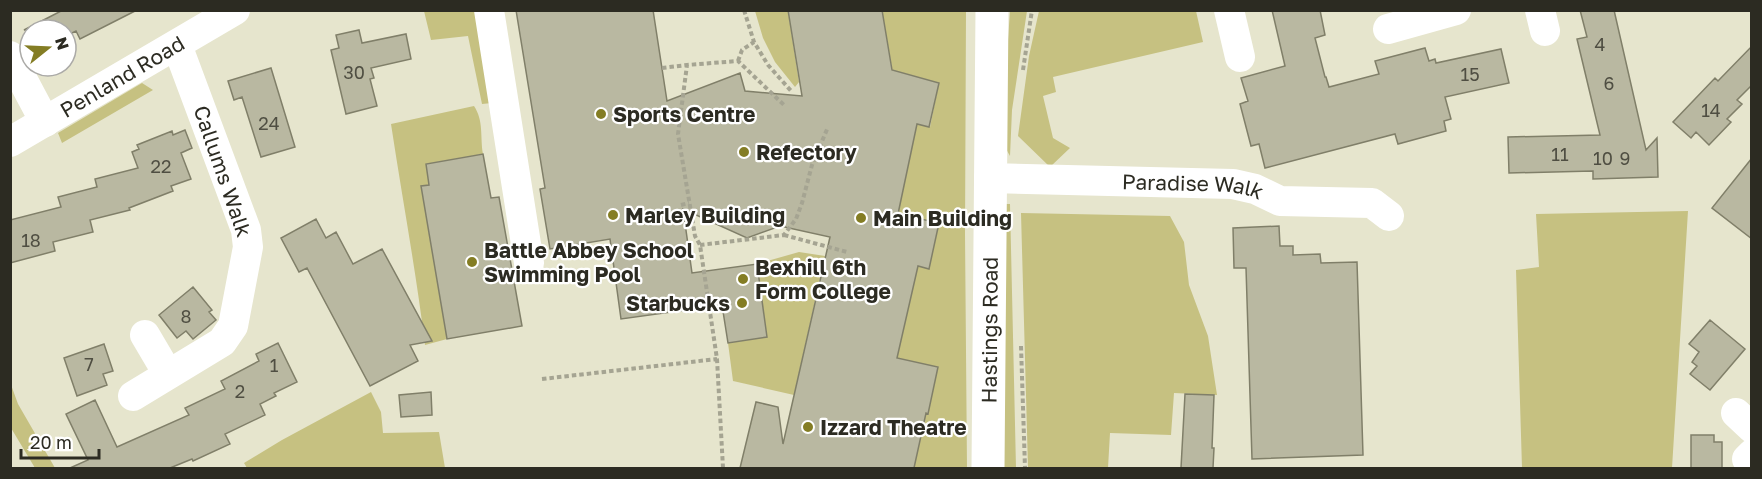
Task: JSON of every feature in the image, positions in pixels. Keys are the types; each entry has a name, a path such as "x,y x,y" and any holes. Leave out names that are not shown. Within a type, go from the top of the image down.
{"main road":[{"name":"Hastings Road","path":"988,468 992,10"}],"street":[{"name":"Penland Road","path":"10,142 235,10"},
{"path":"489,10 529,263"},
{"path":"1229,10 1240,57"},
{"path":"1388,28 1456,10"},
{"name":"Callums Walk","path":"133,396 222,342 228,335 233,326 248,247 246,230 177,45"},
{"path":"10,56 45,122"},
{"name":"Paradise Walk","path":"989,178 1233,184 1255,189 1280,201 1372,203 1389,216"},
{"path":"146,335 168,374"}],"path":[{"path":"744,10 754,42 768,65 792,92"},
{"path":"738,61 742,50 754,42"},
{"path":"662,68 738,61 784,105"},
{"path":"687,65 678,134 694,236 700,245 717,358 723,468"},
{"path":"784,235 796,219 812,165 828,127"},
{"path":"681,205 689,203"},
{"path":"700,245 784,235 847,252"},
{"path":"542,379 717,358"}],"shaded area":[{"path":"424,11 477,11 492,103 482,104 468,36 431,40"},
{"path":"755,11 788,11 799,82 795,87 775,62 763,38"},
{"path":"882,11 966,11 967,468 914,468 920,439 915,411 928,414 938,367 897,358 918,266 929,268 939,223 898,214 917,124 930,127 939,83 900,72 894,80"},
{"path":"1010,11 1027,11 1012,110 1010,156 1001,140"},
{"path":"1039,11 1196,11 1203,42 1053,77 1056,92 1043,96 1053,138 1070,148 1050,167 1018,136 1029,56"},
{"path":"142,83 153,90 62,143 58,133"},
{"path":"474,106 480,123 483,154 426,164 429,185 421,186 447,339 425,345 391,124"},
{"path":"1000,204 1010,204 1016,468 1001,468"},
{"path":"1688,211 1672,468 1522,468 1516,270 1539,267 1536,214"},
{"path":"1021,213 1170,216 1184,242 1189,285 1208,336 1217,395 1174,393 1171,435 1110,433 1108,468 1028,468"},
{"path":"799,252 825,256 794,395 733,381 728,343 767,337 757,264"},
{"path":"10,382 18,404 55,468 35,468 11,428"},
{"path":"371,392 381,412 383,433 439,432 445,468 247,468 244,463 282,440"}],"building":[{"path":"63,10 137,10 80,39 78,18 47,18"},
{"path":"516,10 653,10 667,101 740,73 745,91 802,96 788,10 882,10 892,70 939,83 929,127 917,124 898,214 939,223 929,269 918,266 897,358 938,367 914,468 740,468 756,402 778,407 783,444 830,237 780,226 747,238 683,209 692,273 757,264 767,337 728,343 722,305 621,319 610,239 550,249 540,189 545,188"},
{"path":"1272,10 1320,10 1325,35 1315,38 1329,87 1379,74 1375,61 1425,48 1429,61 1435,59 1436,63 1501,49 1509,83 1445,97 1451,119 1444,121 1446,131 1398,144 1395,134 1265,168 1259,144 1251,146 1240,104 1248,101 1241,78 1285,66"},
{"path":"1580,10 1614,10 1646,150 1657,138 1658,177 1593,179 1593,171 1509,173 1508,137 1600,135 1577,39 1587,37"},
{"path":"359,30 362,43 406,34 411,59 371,68 374,78 370,79 377,106 346,114 331,50 339,48 336,35"},
{"path":"1752,46 1752,85 1737,100 1742,104 1727,119 1731,122 1709,145 1696,132 1691,138 1673,122 1715,78 1718,81"},
{"path":"271,68 295,147 261,157 242,97 234,100 228,81"},
{"path":"185,130 192,148 181,153 191,179 171,186 173,191 129,208 130,210 90,220 93,232 53,242 55,251 10,263 10,220 61,207 58,197 97,187 95,179 138,168 132,152 139,149 137,145 172,131 173,135"},
{"name":"Battle Abbey School Swimming Pool","path":"483,154 491,198 499,197 522,326 447,339 421,186 429,185 426,164"},
{"path":"1752,158 1752,239 1712,208"},
{"path":"316,219 326,238 336,232 353,264 382,249 432,341 410,345 418,361 370,386 307,268 299,272 281,238"},
{"path":"1279,226 1280,246 1293,246 1293,255 1320,254 1321,263 1357,262 1363,455 1252,459 1246,268 1234,268 1233,228"},
{"path":"193,287 212,310 209,312 216,320 193,339 186,331 177,338 159,315"},
{"path":"1710,320 1745,349 1710,390 1690,374 1697,366 1692,362 1699,352 1689,344"},
{"path":"278,343 297,382 274,393 276,396 260,404 265,415 225,434 230,444 193,461 192,459 170,468 70,468 88,460 66,414 95,400 117,447 189,415 185,408 225,389 221,381 259,361 256,354"},
{"path":"104,344 113,371 103,374 107,385 77,396 64,358"},
{"path":"431,392 432,415 401,417 399,395"},
{"path":"1185,394 1214,395 1213,468 1181,468"},
{"path":"1691,435 1714,435 1714,442 1722,442 1722,468 1691,468"}],"place":[{"name":"Sports Centre","path":"601,114"},
{"name":"Refectory","path":"744,152"},
{"name":"Marley Building","path":"613,215"},
{"name":"Main Building","path":"861,218"},
{"name":"Battle Abbey School Swimming Pool","path":"472,262"},
{"name":"Bexhill 6th Form College","path":"743,279"},
{"name":"Starbucks","path":"742,303"},
{"name":"Izzard Theatre","path":"808,427"}]}
